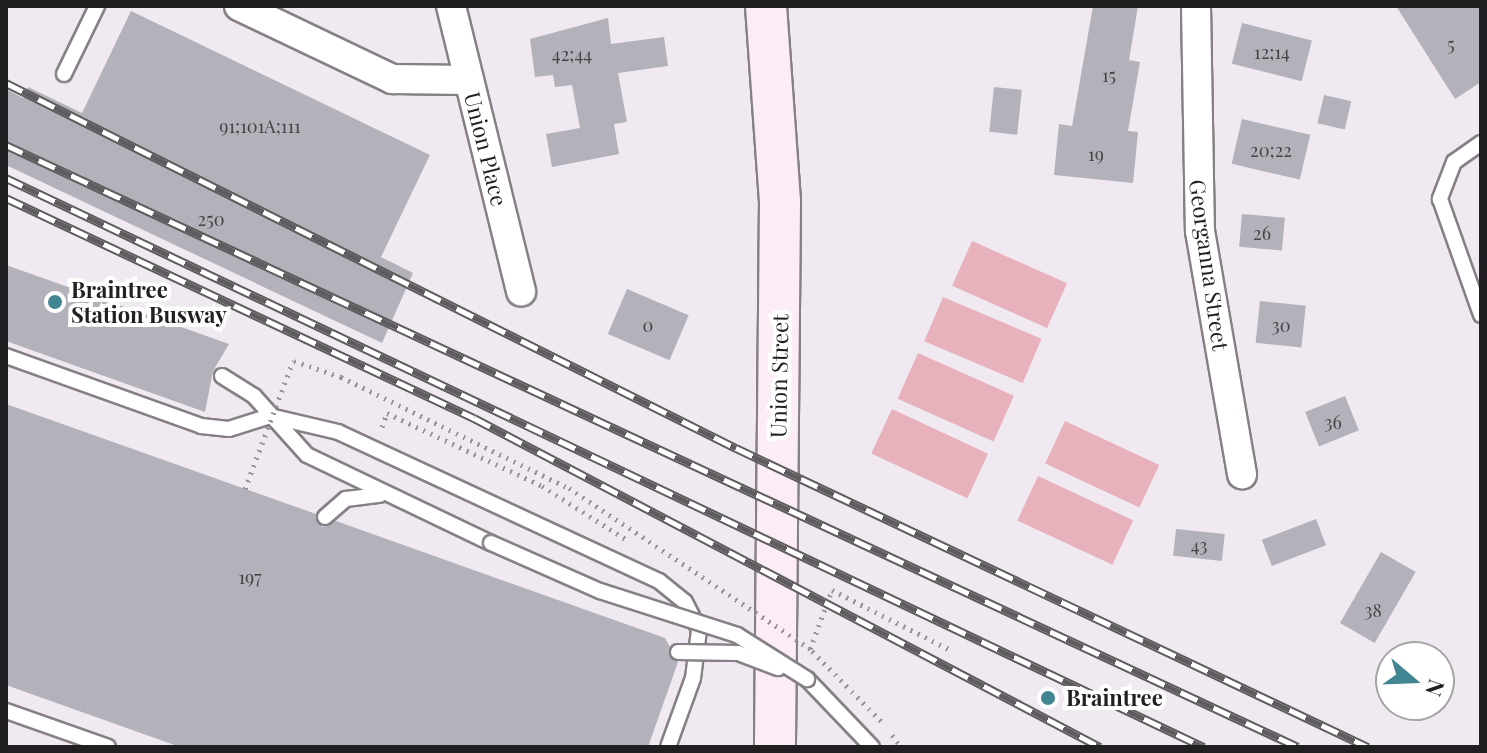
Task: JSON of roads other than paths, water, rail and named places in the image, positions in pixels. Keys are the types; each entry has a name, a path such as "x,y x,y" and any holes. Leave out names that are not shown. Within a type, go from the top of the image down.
{"main road":[{"name":"Union Street","path":"766,6 780,202 775,747"}],"street":[{"path":"239,6 392,79 469,80"},
{"name":"Union Place","path":"451,6 521,292"},
{"name":"Georganna Street","path":"1196,6 1200,231 1242,474"}],"lane":[{"path":"64,74 97,6"},
{"path":"1481,143 1454,162 1440,199 1481,315"},
{"path":"6,356 201,426 229,429 270,416 338,432 674,591 694,615 699,647 668,747"},
{"path":"222,376 270,416 307,455 396,499 600,591 737,635 807,679 872,747"},
{"path":"325,517 357,495 396,499"},
{"path":"678,652 738,653 807,679"},
{"path":"6,711 108,747"}],"railway":[{"path":"6,83 736,448 1368,747"},
{"path":"6,145 1298,747"},
{"path":"6,178 1204,747"},
{"path":"6,198 474,418 1100,747"}],"place":[{"name":"Braintree Station Busway","path":"55,302"},
{"name":"Braintree","path":"1048,698"}]}
